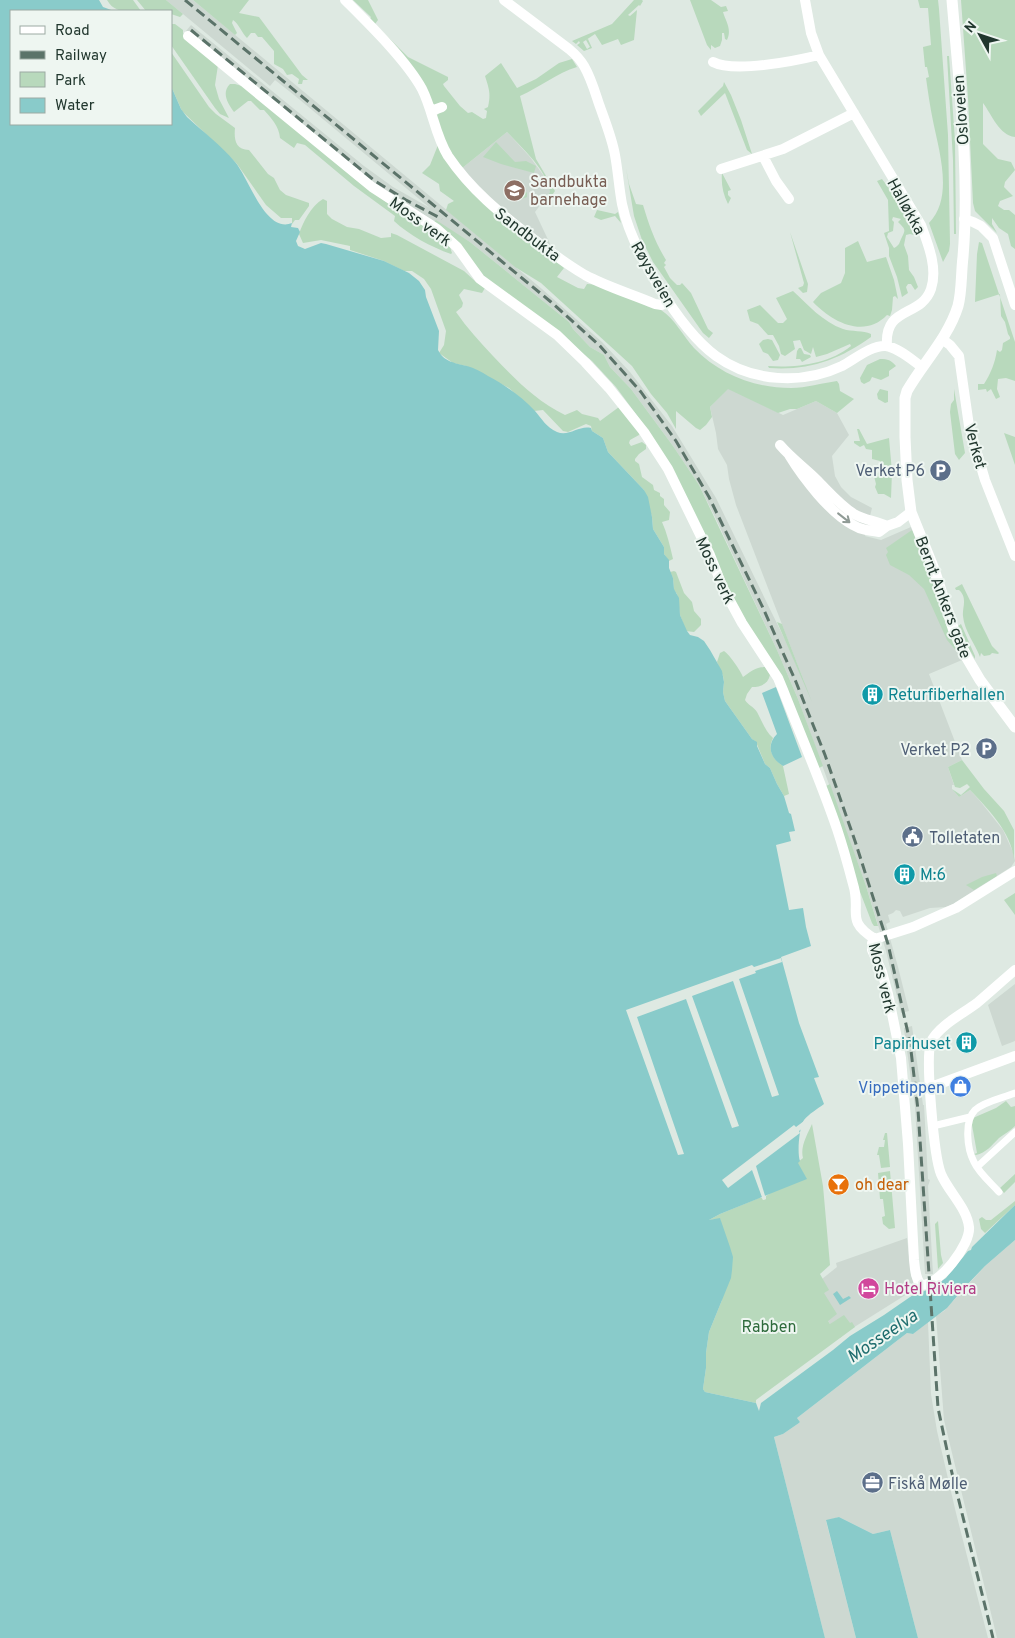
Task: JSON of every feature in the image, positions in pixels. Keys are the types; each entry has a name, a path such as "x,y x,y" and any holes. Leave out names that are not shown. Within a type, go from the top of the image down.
{"street":[{"name":"Sandbukta","path":"345,0 407,67 420,87 431,111 435,131 447,154 468,183 499,213 558,257 603,284 655,304 662,305 670,302"},
{"name":"Røysveien","path":"504,0 569,49 578,57 585,68 607,126 612,144 622,204 638,249 670,302 691,332 716,356 732,366 762,376 785,378 817,374 841,366 873,349 887,346"},
{"name":"Halløkka","path":"805,0 812,38 819,55 921,225 930,251 932,280 928,295 889,325 886,338 887,346"},
{"name":"Osloveien","path":"952,0 962,129 964,219"},
{"name":"Moss verk","path":"188,36 372,187 420,217 445,236 461,253 480,279 538,320 572,349 631,414 668,469 710,555 723,588 784,690 839,837 855,890 857,900 855,916 858,926 875,939 872,943 872,950 882,972 888,994 901,1058 914,1260 917,1278 921,1285 928,1284 945,1271 967,1240 969,1226 939,1170 933,1126"},
{"path":"713,62 723,66 767,65 791,62 819,55"},
{"path":"431,111 442,107"},
{"path":"721,169 763,156 823,130 854,113"},
{"path":"763,156 776,181 789,199"},
{"path":"911,512 906,480 905,398 907,391 950,325 958,305 964,246 964,219 981,226 993,238 1015,304"},
{"name":"Verket","path":"942,338 959,356 969,426 985,480 1015,556"},
{"path":"887,346 895,349 922,367"},
{"name":"Bernt Ankers gate","path":"780,445 831,496 855,515 887,526 898,522 911,512 934,569 954,631 967,658 980,680 1015,727"},
{"path":"875,939 912,927 942,914 1014,874"},
{"path":"970,1117 933,1126 929,1068 930,1045 940,1030 976,1004 1015,970"},
{"path":"931,1087 1015,1056"},
{"path":"999,1192 977,1166 971,1155 967,1128 970,1117 981,1106 1015,1093"},
{"path":"977,1166 1014,1134"}],"shaded area":[{"path":"166,0 193,0 542,289 602,342 630,372 672,426 716,498 805,684 736,505 727,465 718,449 710,407 728,388 783,415 816,401 837,413 849,435 832,456 835,476 841,487 851,497 872,508 865,536 881,540 911,527 962,660 929,674 962,760 948,767 954,785 952,785 952,789 959,797 970,790 980,801 1003,830 1015,861 1011,867 946,907 930,908 903,917 900,911 896,910 888,915 890,922 886,924 909,1011 901,1013 886,951 866,886 798,699 715,517 699,485 673,446 631,389 610,367 604,355 590,347 569,322 470,242 382,190 342,159 186,31 191,25 364,166 393,187 430,208 275,80 270,86"},
{"name":"Sandbukta barnehage","path":"507,132 530,157 549,183 550,192 535,212 550,247 513,220 461,169"},
{"path":"1015,984 1015,1041 1002,1046 988,1005"},
{"path":"912,1026 924,1105 928,1179 930,1180 928,1186 933,1274 925,1274 915,1107 904,1030 904,1028"},
{"name":"Hotel Riviera","path":"907,1238 911,1274 915,1289 840,1338 816,1304 825,1284 822,1279 837,1267 836,1263"},
{"path":"1015,1240 1015,1638 997,1638 944,1420 936,1316 944,1311 985,1266"},
{"path":"928,1322 931,1394 937,1431 988,1638 918,1638 890,1530 873,1534 839,1517 826,1521 856,1638 825,1638 774,1437 783,1434 799,1423 797,1418 907,1333 913,1334"}],"green space":[{"path":"107,0 133,0 140,10 118,10"},
{"path":"137,0 166,0 183,14 180,17 172,14 172,10 145,10"},
{"path":"193,0 249,0 239,13 259,17 302,75 308,80 303,80 302,84 298,84 299,79 292,74 287,75 283,69 274,64 274,51 262,37 251,33 247,38 233,20 232,23 237,33 235,35"},
{"path":"353,0 368,0 378,20 375,24 408,57 448,77 448,80 443,84 460,106 468,113 472,112 483,119 486,118 487,111 484,109 488,107 489,98 485,76 501,63 517,88 536,79 559,63 572,59 577,67 520,96 536,159 555,191 546,204 543,201 550,192 544,176 533,160 507,132 461,169 449,152 436,116 441,111 447,109 445,103 435,106 370,19 371,17"},
{"path":"634,0 643,1 640,6 628,15 630,16 637,10 634,40 621,45 618,39 602,45 595,34 586,40 588,39 592,48 584,51 577,45 580,43 579,41 576,44 572,41 612,24","holes":["586,40 590,47 587,49 583,42"]},
{"path":"690,0 711,0 721,7 726,6 728,11 723,12 729,32 727,40 724,33 722,33 720,46 715,48 711,45 711,50 707,45"},
{"path":"918,0 938,0 939,9 948,135 950,244 949,251 943,262 929,223 937,213 941,201 943,174 929,100 926,78 929,77 927,67 925,67 923,47 931,45 928,8 920,8"},
{"path":"961,0 1015,0 1015,137 1000,129 983,103 983,144 998,159 1011,162 1015,170 1005,182 1004,187 1013,196 1000,201 998,206 1004,210 1009,210 1015,215 1015,249 1011,246 1008,234 999,228 992,218 992,224 997,233 975,211 973,203"},
{"path":"172,24 183,30 183,33 218,65 215,85 219,99 229,118 220,114 172,46"},
{"path":"172,53 209,107 235,128 235,140 238,146 244,150 249,150 268,174 274,178 280,190 286,195 309,203 309,206 299,220 295,220 292,224 292,218 281,218 266,205 237,164 182,111 172,88"},
{"path":"947,56 949,56 955,141 956,234 954,234 953,160"},
{"path":"724,82 741,120 752,154 747,150 725,93 701,116 698,111 723,86"},
{"path":"230,84 245,87 355,179 401,213 429,228 449,244 452,253 436,248 406,231 394,221 395,216 354,186 305,145 297,143 294,148 280,138 272,119 264,110 260,110 251,101 248,101 234,112 226,95 227,87"},
{"path":"496,142 515,162 526,161 536,166 534,173 483,157"},
{"path":"438,145 543,251 564,268 557,277 578,288 584,289 587,284 614,290 661,310 671,318 694,348 704,357 738,378 764,385 791,388 837,381 840,391 854,399 837,413 816,401 797,409 778,413 728,389 710,407 712,417 700,430 676,411 676,429 667,413 632,366 541,283 515,267 446,210 448,204 454,201 440,191 439,184 422,173 430,165"},
{"path":"626,168 636,204 643,205 653,233 666,260 664,267 670,278 677,285 682,283 691,293 708,329 713,333 709,338 703,333 653,262 642,240 634,216"},
{"path":"722,173 731,190 728,191 728,195 731,198 728,204 723,189"},
{"path":"882,179 891,191 894,190 913,219 920,236 910,221 909,223 914,235 906,235 904,245 908,256 909,270 918,287 915,290 911,284 908,284 906,287 908,293 902,297 884,233 889,231 888,200 877,181","holes":["893,217 901,219 898,222 904,232 899,244 894,248 887,237 888,233 893,231"]},
{"path":"519,184 527,193 527,197 516,201 515,198"},
{"path":"323,199 327,201 327,214 332,219 347,227 359,229 381,238 391,237 391,233 397,235 464,271 485,288 482,293 464,289 459,295 463,303 462,307 456,312 501,365 544,403 565,415 577,410 582,414 598,418 600,421 619,407 640,432 639,435 630,440 631,446 642,442 646,445 646,449 635,459 639,464 642,477 653,485 654,490 660,493 660,496 664,499 664,505 670,512 669,520 662,522 673,559 669,561 664,554 664,547 653,529 652,517 644,490 608,452 603,438 592,431 591,426 586,424 568,432 563,431 543,410 534,411 509,388 466,366 453,363 439,353 444,345 446,331 431,289 424,279 412,271 404,271 384,261 350,250 350,246 321,240 303,243 299,234 303,224 311,210"},
{"path":"597,210 615,214 618,212 621,223 615,216 601,220 594,217"},
{"path":"436,220 470,242 569,322 590,347 604,355 610,367 631,389 673,446 699,485 777,650 823,766 819,768 647,429 616,387 592,361 549,325 480,276 434,222"},
{"path":"790,232 808,284 807,292 803,293 798,288 803,286 804,283"},
{"path":"858,241 867,262 886,257 898,299 895,296 893,297 890,316 887,315 878,322 868,326 858,327 848,325 829,316 813,302 821,293 841,283 845,273 845,248"},
{"path":"979,242 982,243 999,294 975,302 977,254"},
{"path":"793,291 816,313 829,322 843,329 871,334 871,337 835,358 810,366 769,368 768,366 812,364 833,357 851,346 850,344 816,357 813,347 811,354 804,350 800,340 793,341 795,349 785,356 781,354 773,335 768,335 758,324 750,321 747,310 760,305 778,323 783,323 787,319 776,298"},
{"path":"1000,297 1015,342 1015,381 1006,378 998,379 997,389 1000,397 996,399 991,389 987,392 986,389 978,390 978,384 984,384 989,376 997,350 1000,352 1003,343 1010,339 1005,322 1001,316"},
{"path":"763,340 772,340 780,355 778,360 773,361 768,354 763,352 759,344"},
{"path":"799,348 801,348 804,354 811,357 802,362 800,359 796,359"},
{"path":"880,359 889,360 896,366 889,371 889,376 881,380 872,377 870,381 864,384 861,382 860,378 867,365"},
{"path":"880,389 888,391 888,402 885,403 878,399 877,394"},
{"path":"954,389 965,453 959,460 955,454 950,412 951,404 954,400"},
{"path":"857,429 859,429 867,444 889,438 892,472 891,498 884,494 878,494 874,476 879,472 880,461 872,459 872,450 866,449 864,445 860,447 854,443 854,441 860,441"},
{"path":"1004,433 1015,437 1015,465"},
{"path":"912,530 959,654 947,640 924,589 909,575 890,565 886,555 888,552 886,548"},
{"path":"674,571 684,593 692,602 694,611 701,619 701,625 694,632 686,631 680,615 677,594 674,590 673,578 670,572"},
{"path":"962,584 992,646 998,654 992,653 984,656 981,653 980,657 964,621 962,593 955,588"},
{"path":"777,622 782,624 812,702"},
{"path":"961,624 975,656 975,659 958,626"},
{"path":"724,651 735,663 743,677 753,670 762,667 765,667 770,675 768,681 764,684 752,687 745,700 756,710 773,738 771,742 772,754 783,766 789,794 784,796 770,768 765,764 756,742 725,701 723,676 717,662 720,653"},
{"path":"962,760 1004,811 1014,830 1014,859 1004,830 984,805 970,790 959,797 952,789 961,795 970,787 967,784 960,788 955,787 948,767"},
{"path":"830,784 878,926 874,926 872,923 857,884 826,786"},
{"path":"996,873 997,876 974,890 966,885 982,877"},
{"path":"1015,893 1015,915 1004,900"},
{"path":"1006,1101 1011,1107 1015,1106 1015,1126 986,1151 974,1154 977,1153 972,1125 973,1118 996,1108"},
{"name":"Rabben","path":"812,1124 823,1186 830,1265 820,1274 829,1290 824,1293 837,1314 828,1321 830,1324 844,1315 855,1327 756,1400 756,1403 705,1392 703,1389 709,1332 722,1300 723,1230 720,1219 709,1220 759,1198 766,1199 766,1196 772,1192 806,1178 797,1163 803,1158 803,1145"},
{"path":"885,1133 887,1133 890,1167 881,1168 879,1155 877,1155 879,1147 884,1147"},
{"path":"890,1171 895,1228 889,1229 883,1224 882,1217 885,1216 883,1199 880,1199 878,1173"},
{"path":"1015,1174 1015,1182 1004,1193 1000,1188"},
{"path":"1015,1201 1015,1205 985,1233 981,1229 979,1219 982,1217 986,1220 991,1220"},
{"path":"938,1221 943,1263 938,1269 935,1224"}],"water":[{"name":"Mosseelva","path":"0,0 99,0 103,7 111,10 10,10 10,125 172,125 172,88 181,109 187,117 218,144 235,162 258,202 266,212 274,220 282,224 292,223 291,227 298,228 300,232 296,241 298,246 305,249 321,243 326,244 384,261 409,273 419,281 425,290 439,331 438,350 443,357 478,370 507,387 525,401 553,430 566,433 582,428 591,428 592,431 603,438 608,452 644,490 648,497 653,529 664,547 664,554 669,560 674,589 679,598 680,615 687,631 690,635 704,641 710,650 722,671 725,701 752,739 757,742 765,764 770,768 784,796 795,831 789,832 791,841 776,845 789,910 803,908 811,946 781,957 799,1023 819,1077 814,1078 824,1104 802,1123 799,1147 800,1161 798,1163 807,1179 709,1220 720,1218 733,1257 731,1278 709,1332 703,1389 705,1392 756,1403 759,1411 761,1403 850,1336 913,1295 930,1289 946,1278 968,1251 1015,1205 1015,1240 985,1266 947,1308 913,1334 907,1333 797,1418 799,1423 783,1434 774,1437 825,1638 0,1638"},
{"path":"776,687 802,757 783,766 772,755 771,743 777,734 762,693"},
{"path":"837,1291 843,1299 849,1296 851,1298 840,1305 833,1294"},
{"path":"839,1517 873,1534 890,1530 918,1638 856,1638 826,1520"}],"pier":[{"path":"781,958 782,962 755,971 756,973 739,979 779,1095 772,1097 733,981 692,996 739,1126 732,1128 686,999 637,1017 684,1154 678,1155 626,1010 752,965 754,967"},
{"path":"808,1118 809,1120 799,1131 800,1133 756,1166 766,1199 763,1200 752,1170 728,1188 722,1180 794,1125 796,1127"}],"railway":[{"path":"185,0 551,302 600,346 641,392 676,441 709,497 763,608 796,682 825,755 888,944 910,1042 918,1110 938,1408 951,1469 993,1638"},
{"path":"191,30 375,181 442,219"}],"place":[{"name":"Sandbukta barnehage","path":"514,190"},
{"name":"Verket P6","path":"941,470"},
{"name":"Returfiberhallen","path":"872,694"},
{"name":"Verket P2","path":"986,749"},
{"name":"Tolletaten","path":"913,837"},
{"name":"M:6","path":"904,874"},
{"name":"Papirhuset","path":"967,1043"},
{"name":"Vippetippen","path":"961,1087"},
{"name":"oh dear","path":"839,1184"},
{"name":"Hotel Riviera","path":"868,1288"},
{"name":"Fiskå Mølle","path":"872,1483"}]}
